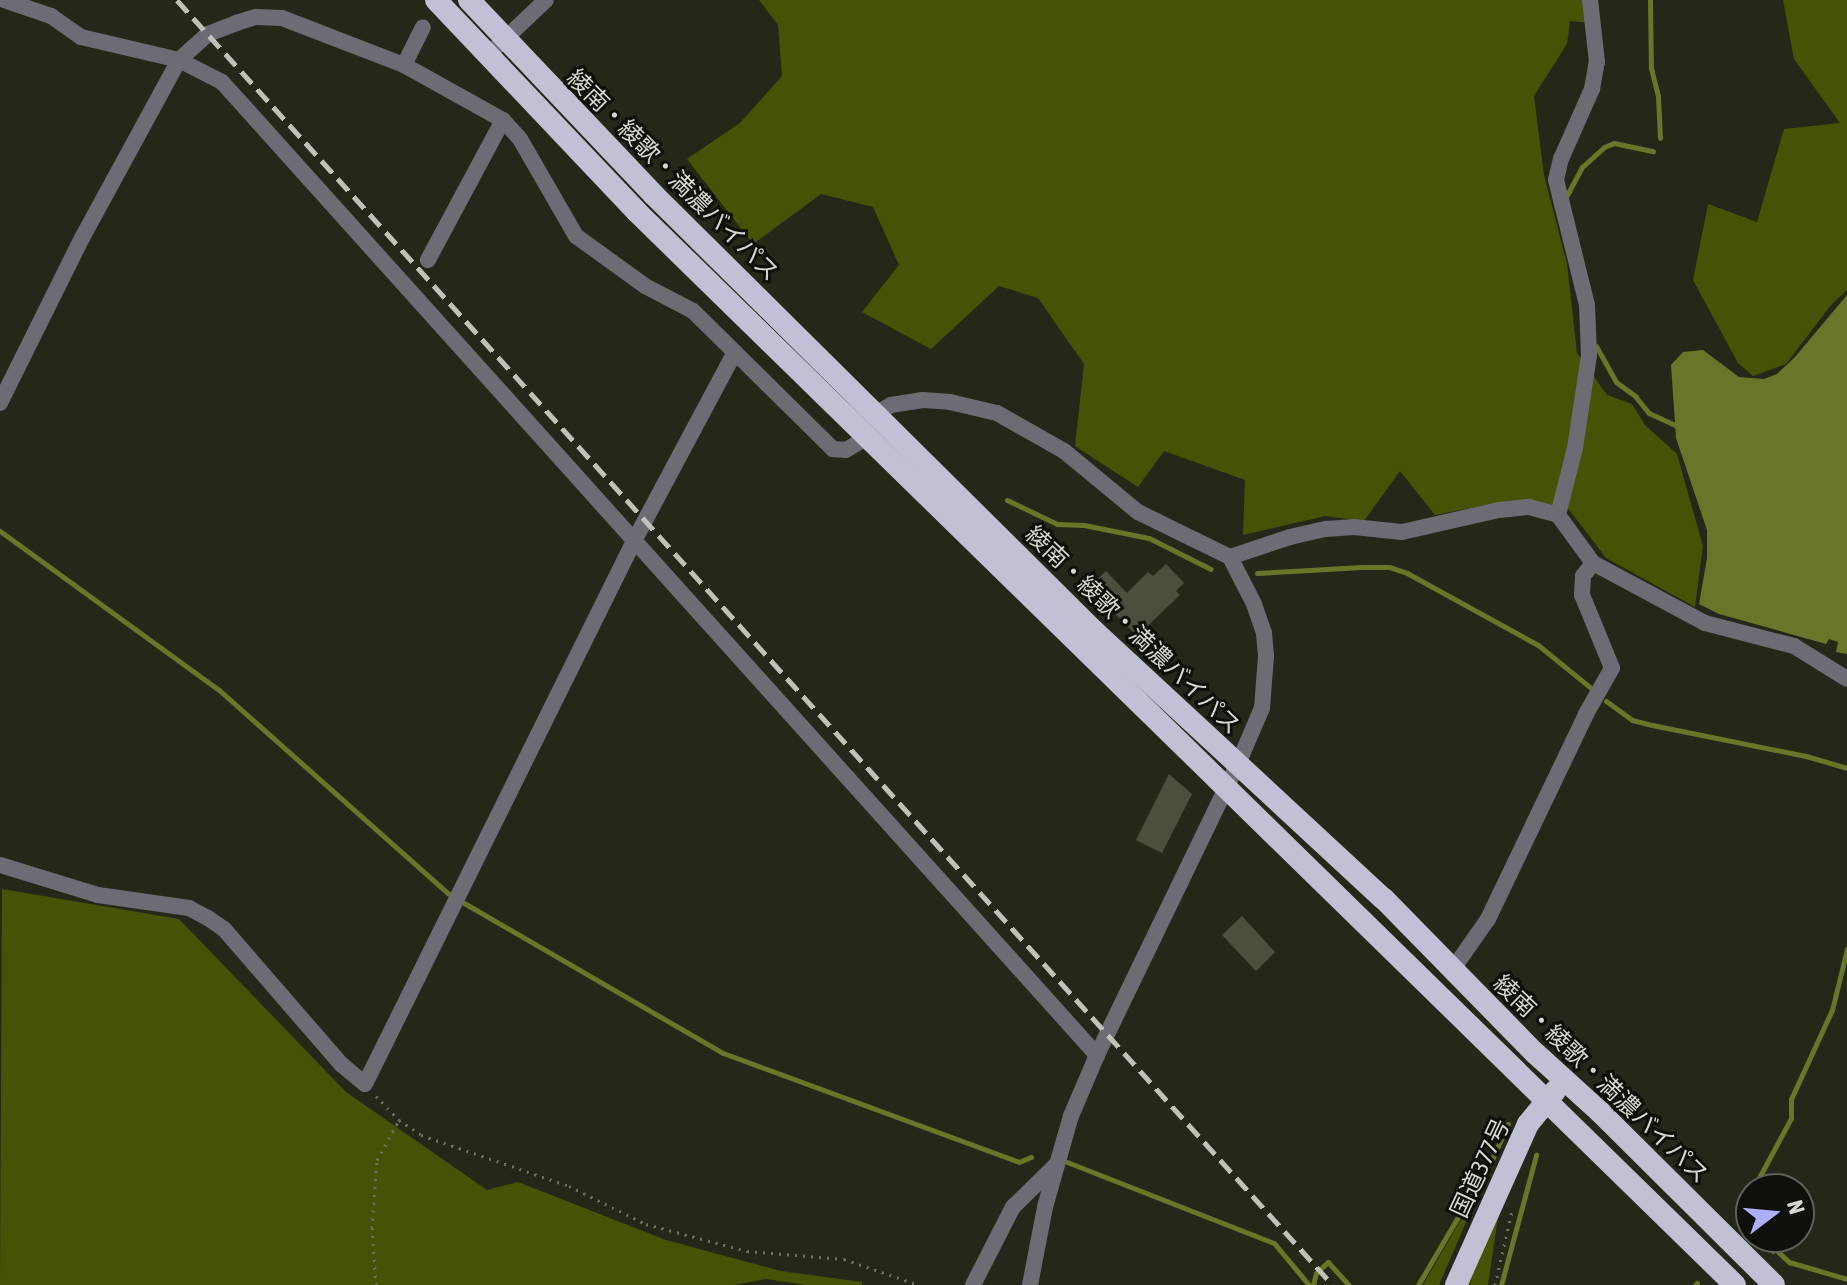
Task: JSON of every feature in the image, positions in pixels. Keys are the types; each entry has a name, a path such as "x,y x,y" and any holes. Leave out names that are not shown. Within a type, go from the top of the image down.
{"highway":[{"name":"綾南・綾歌・満濃バイパス","path":"436,0 637,212 1735,1285"},
{"name":"綾南・綾歌・満濃バイパス","path":"469,0 654,195 1093,630 1384,899 1774,1285"},
{"name":"国道377号","path":"1456,1285 1528,1124 1565,1081"}],"street":[{"path":"4,0 51,16 81,37 179,60 222,82 634,541 868,796 1097,1055"},
{"path":"266,0 270,17"},
{"path":"487,56 546,0"},
{"path":"1558,515 1575,448 1589,355 1587,305 1556,180 1561,159 1592,89 1597,62 1590,0"},
{"path":"0,403 82,238 179,60 208,34 246,20 270,17 282,18 404,65 503,120 520,139 576,236 645,286 693,311 833,449 846,450 866,438"},
{"path":"404,65 423,27"},
{"path":"428,260 503,120"},
{"path":"0,865 98,895 189,908 208,918 224,929 341,1064 365,1084 634,541 735,352"},
{"path":"875,414 891,405 923,400 950,402 997,413 1064,451 1138,512 1230,557 1254,604 1264,633 1266,656 1262,708 1227,789 1097,1055 1056,1165 1030,1285"},
{"path":"1230,557 1326,529 1354,527 1402,532 1499,510 1529,507 1558,515 1593,563 1705,623 1794,646 1847,679"},
{"path":"1453,969 1488,919 1586,714 1612,668 1582,595 1583,576 1593,563"},
{"path":"973,1285 1013,1207 1056,1165"}],"path":[{"path":"365,1084 399,1120 421,1135 569,1186 646,1224 747,1251 844,1259 919,1285"},
{"path":"376,1285 372,1228 377,1160 399,1120"},
{"path":"1495,1285 1517,1198"}],"shaded area":[{"path":"759,0 1583,0 1592,23 1570,21 1567,44 1534,96 1544,175 1567,264 1577,353 1607,395 1632,404 1645,425 1677,454 1703,546 1695,607 1606,558 1567,507 1502,502 1435,515 1400,471 1364,521 1325,516 1243,535 1245,480 1164,451 1138,487 1075,446 1084,364 1038,298 999,286 931,349 862,312 899,265 873,207 821,194 753,244 687,159 740,123 782,76 778,25"},
{"path":"1783,0 1847,0 1847,290 1831,305 1786,364 1753,376 1738,363 1693,280 1708,204 1757,222 1784,129 1840,123 1794,59"},
{"path":"1847,295 1847,654 1836,652 1838,642 1829,639 1826,644 1719,614 1699,604 1707,558 1707,530 1676,438 1671,365 1683,352 1703,350 1739,377 1764,379 1777,374"},
{"path":"2,889 179,919 346,1092 487,1190 518,1182 666,1240 781,1271 862,1282 862,1285 806,1285 766,1279 735,1285 0,1285"},
{"path":"1486,1176 1439,1285 1423,1285"},
{"path":"1499,1210 1488,1285 1466,1285"}],"building":[{"path":"1166,564 1184,583 1176,591 1180,595 1137,636 1089,587 1106,571 1127,593 1148,572 1153,576"},
{"path":"1169,774 1192,794 1162,853 1136,840"},
{"path":"1242,916 1275,952 1256,971 1222,935"}],"waterway":[{"path":"1650,0 1651,68 1658,96 1660,138"},
{"path":"1566,197 1582,167 1604,147 1614,143 1653,151"},
{"path":"1596,346 1616,382 1635,396 1649,413 1677,426"},
{"path":"1007,500 1057,524 1084,525 1149,538 1211,569"},
{"path":"0,531 219,690 449,894"},
{"path":"1257,573 1362,567 1389,567 1407,573 1538,645 1591,688"},
{"path":"1606,701 1632,720 1806,756 1847,768"},
{"path":"464,903 723,1053 1019,1162 1031,1157"},
{"path":"1762,1173 1791,1118 1791,1099 1832,1010 1847,949"},
{"path":"1418,1285 1493,1157 1508,1124"},
{"path":"1501,1285 1536,1155"},
{"path":"1067,1162 1274,1243 1309,1285"},
{"path":"1779,1253 1789,1262 1847,1279"},
{"path":"1313,1285 1316,1273 1328,1262 1349,1285"}],"railway":[{"path":"177,0 1333,1285"}]}
